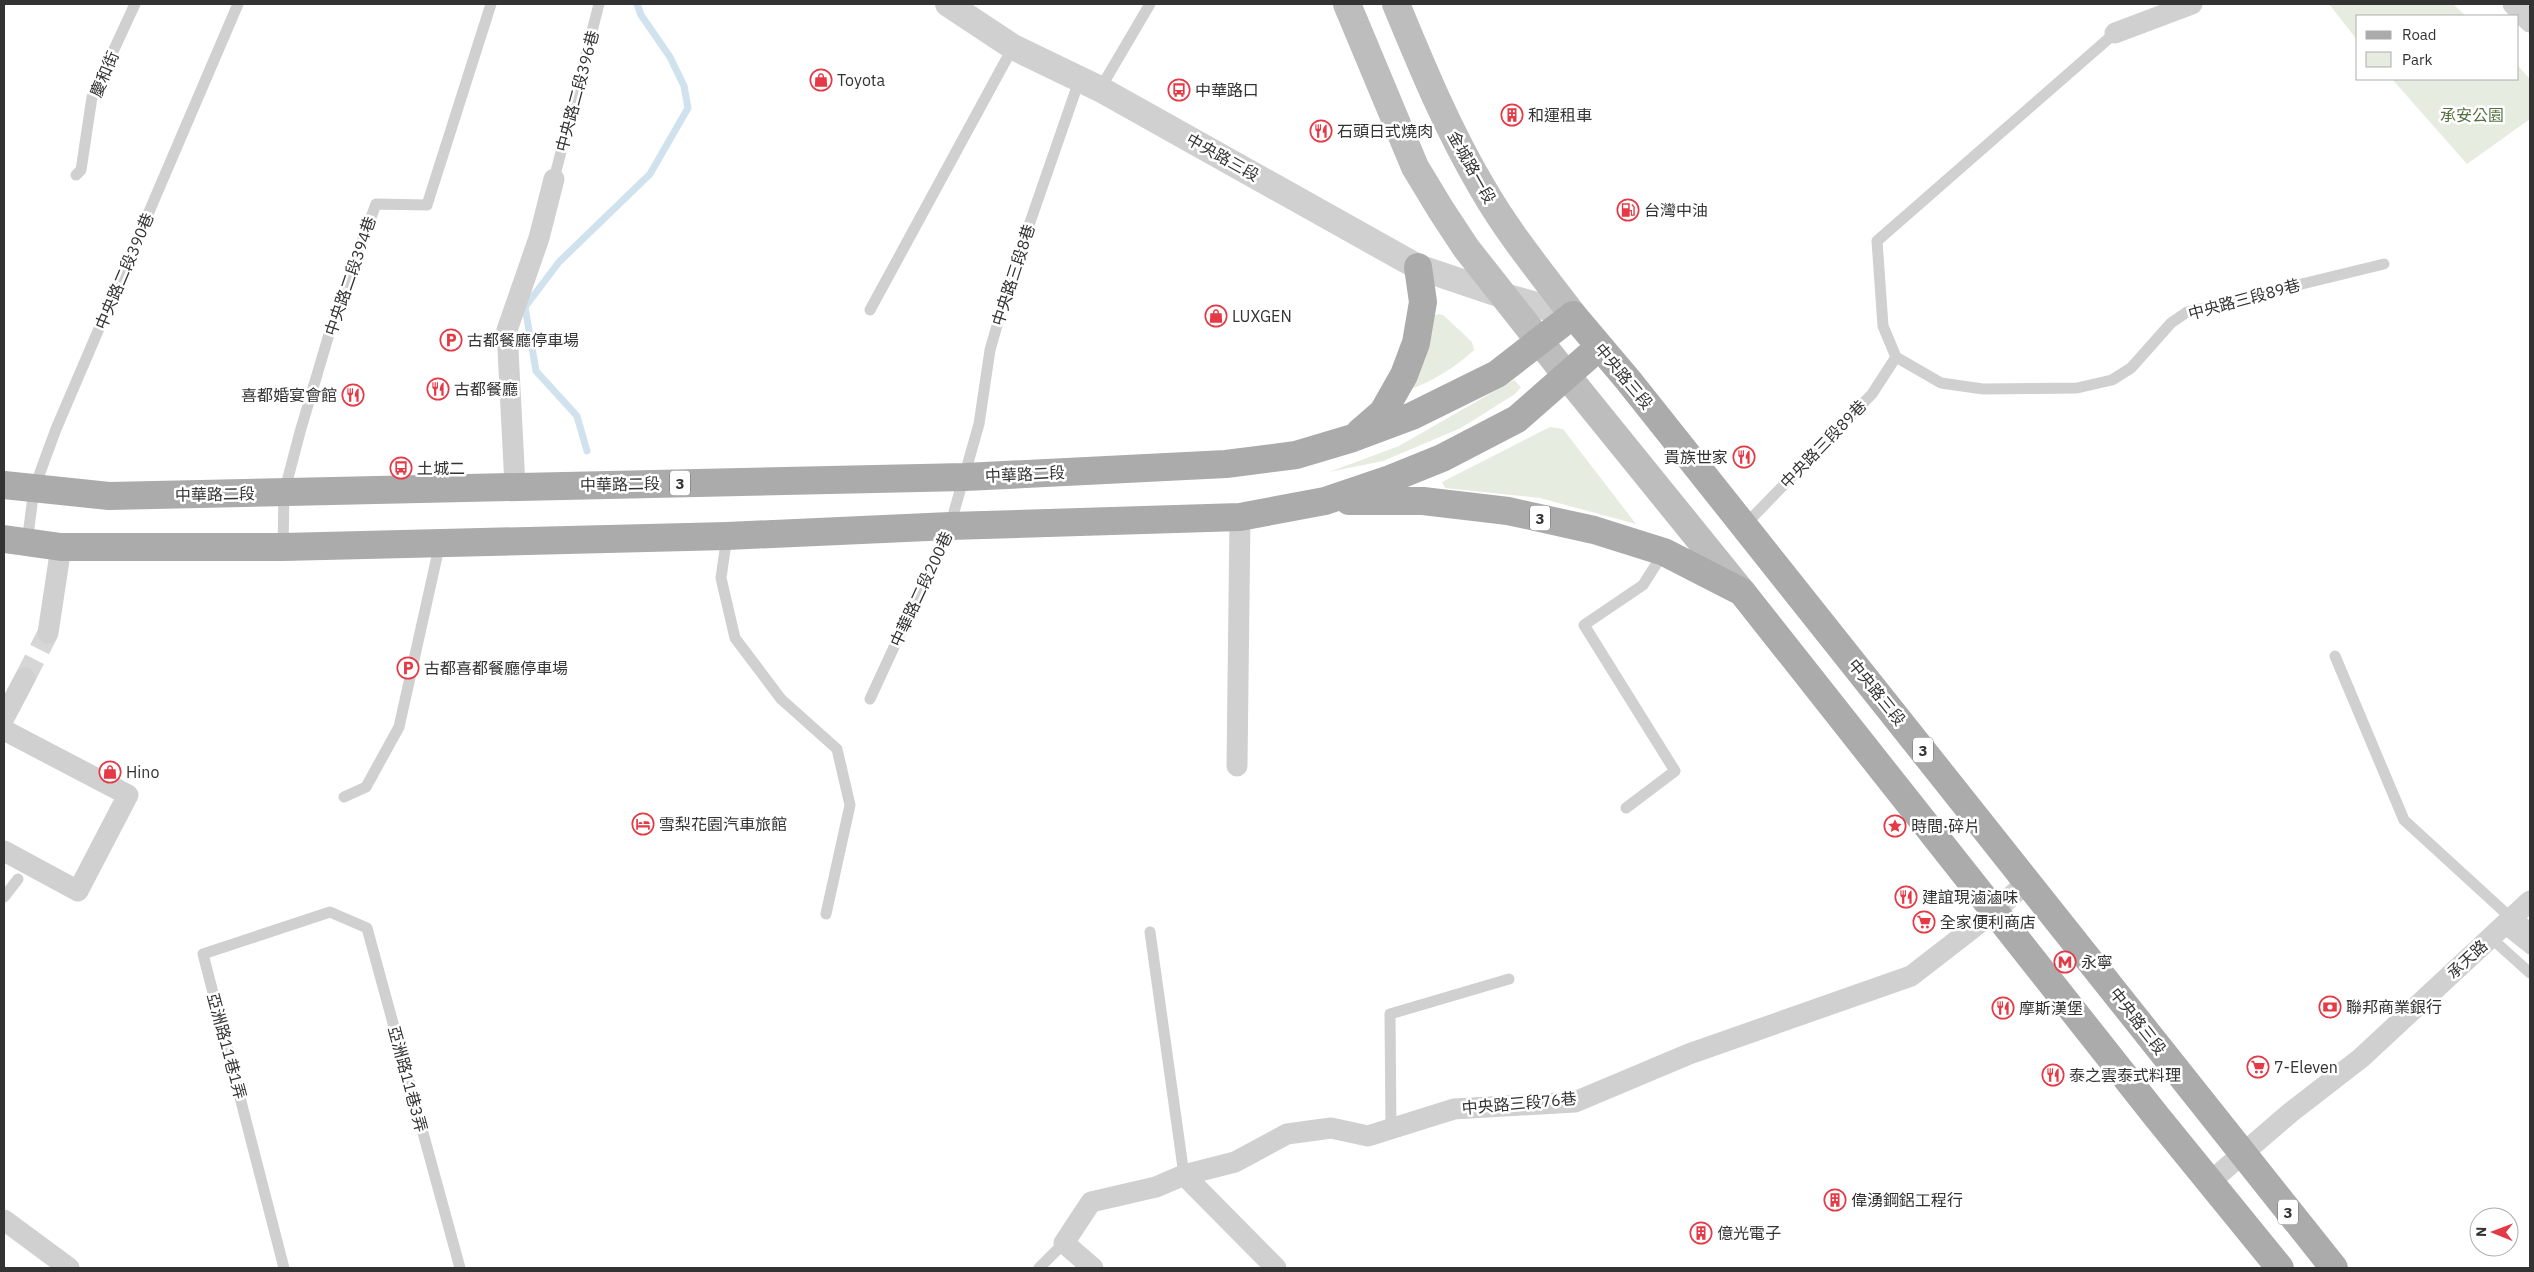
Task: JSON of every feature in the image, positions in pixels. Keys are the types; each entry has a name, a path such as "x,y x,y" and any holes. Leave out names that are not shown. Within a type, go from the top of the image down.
{"main road":[{"path":"1346,4 1415,167 1431,197 1466,248 1742,592"},
{"name":"金城路一段","path":"1396,4 1435,98 1483,190 1515,238 1573,315"},
{"path":"1353,438 1383,412 1404,375 1416,343 1422,302 1418,267"},
{"name":"3","path":"1353,438 1456,397 1497,374 1541,342 1573,315"},
{"name":"中央路三段","path":"1573,315 2028,881 2334,1268"},
{"name":"3","path":"15,541 62,547 282,547 727,536 950,526 1240,517 1325,501 1390,479 1481,439 1532,408 1599,347"},
{"name":"中華路二段","path":"4,485 109,496 964,477 1226,464 1296,455 1353,438"},
{"name":"3","path":"1325,501 1423,501 1508,511 1594,530 1664,552 1742,592 2157,1117 2280,1268"}],"street":[{"name":"中央路三段","path":"948,4 1013,48 1090,83 1418,267 1504,296 1573,315"},
{"path":"2115,33 2192,4"},
{"path":"2513,4 2530,22"},
{"path":"515,486 507,330 539,238 554,179"},
{"path":"1237,766 1240,517"},
{"path":"48,633 62,547"},
{"path":"4,718 25,678"},
{"path":"4,730 128,795 78,890 4,852"},
{"name":"中央路三段76巷","path":"1064,1243 1091,1202 1156,1187 1184,1175 1235,1162 1287,1134 1331,1128 1368,1136 1454,1109 1575,1102 1689,1054 1911,976 1995,911 2028,881"},
{"name":"承天路","path":"2211,1181 2290,1113 2361,1058 2530,901"},
{"path":"2501,928 2530,935"},
{"path":"1184,1175 1276,1268"},
{"path":"4,1220 69,1268"},
{"path":"1064,1243 1093,1268"}],"lane":[{"name":"慶和街","path":"76,175 81,170 92,97 135,4"},
{"name":"中央路二段390巷","path":"15,541 56,430 238,4"},
{"name":"中央路二段394巷","path":"282,547 284,493 300,432 335,314 376,204 427,206 491,4"},
{"name":"中央路二段396巷","path":"554,179 599,4"},
{"name":"中央路三段8巷","path":"964,477 979,424 990,350 1010,280 1090,83 1150,4"},
{"path":"1896,357 1883,326 1877,241 2115,33"},
{"path":"870,310 1013,48"},
{"name":"中央路三段89巷","path":"1744,526 1872,394 1896,357 1941,383 1983,390 2077,388 2112,380 2131,368 2170,324 2187,312 2384,264"},
{"name":"中華路二段200巷","path":"870,699 950,526 964,477"},
{"path":"727,536 721,578 735,638 781,699 837,749 850,805 826,914"},
{"path":"344,797 366,787 399,727 440,542"},
{"path":"1626,808 1675,771 1584,625 1643,585 1664,552"},
{"path":"2335,656 2404,820 2501,928 2530,974"},
{"path":"4,897 18,879"},
{"name":"亞洲路11巷1弄","path":"284,1268 203,954 330,912"},
{"name":"亞洲路11巷3弄","path":"330,912 366,928 460,1268"},
{"path":"2501,928 2530,949"},
{"path":"1150,932 1184,1175"},
{"path":"1391,1129 1390,1014 1509,979"},
{"path":"1039,1268 1064,1243"}],"green space":[{"path":"2329,4 2453,4 2465,15 2356,15 2356,38"},
{"name":"承安公園","path":"2519,67 2530,79 2530,119 2467,164 2393,80 2519,80"},
{"path":"1438,314 1443,315 1472,342 1474,350 1443,374 1407,391 1433,317"},
{"path":"1514,380 1521,387 1515,394 1461,428 1383,461 1329,472 1399,446"},
{"path":"1550,427 1563,429 1636,524 1540,498 1445,488 1442,482"}],"waterway":[{"path":"587,451 577,416 536,371 525,307 559,262 650,174 688,108 684,86 670,57 641,15 637,4"}],"tunnel":[{"path":"25,678 48,633"}],"place":[{"name":"Toyota","path":"821,80"},
{"name":"中華路口","path":"1179,90"},
{"name":"和運租車","path":"1512,115"},
{"name":"石頭日式燒肉","path":"1321,131"},
{"name":"台灣中油","path":"1628,210"},
{"name":"LUXGEN","path":"1216,316"},
{"name":"古都餐廳停車場","path":"451,340"},
{"name":"古都餐廳","path":"438,389"},
{"name":"喜都婚宴會館","path":"353,395"},
{"name":"貴族世家","path":"1744,457"},
{"name":"土城二","path":"401,468"},
{"name":"古都喜都餐廳停車場","path":"408,668"},
{"name":"Hino","path":"110,772"},
{"name":"雪梨花園汽車旅館","path":"643,824"},
{"name":"時間·碎片","path":"1895,826"},
{"name":"建誼現滷滷味","path":"1906,897"},
{"name":"全家便利商店","path":"1924,922"},
{"name":"永寧","path":"2065,962"},
{"name":"聯邦商業銀行","path":"2330,1007"},
{"name":"摩斯漢堡","path":"2003,1008"},
{"name":"7-Eleven","path":"2258,1067"},
{"name":"泰之雲泰式料理","path":"2053,1075"},
{"name":"偉湧鋼鋁工程行","path":"1835,1200"},
{"name":"億光電子","path":"1701,1233"}]}
